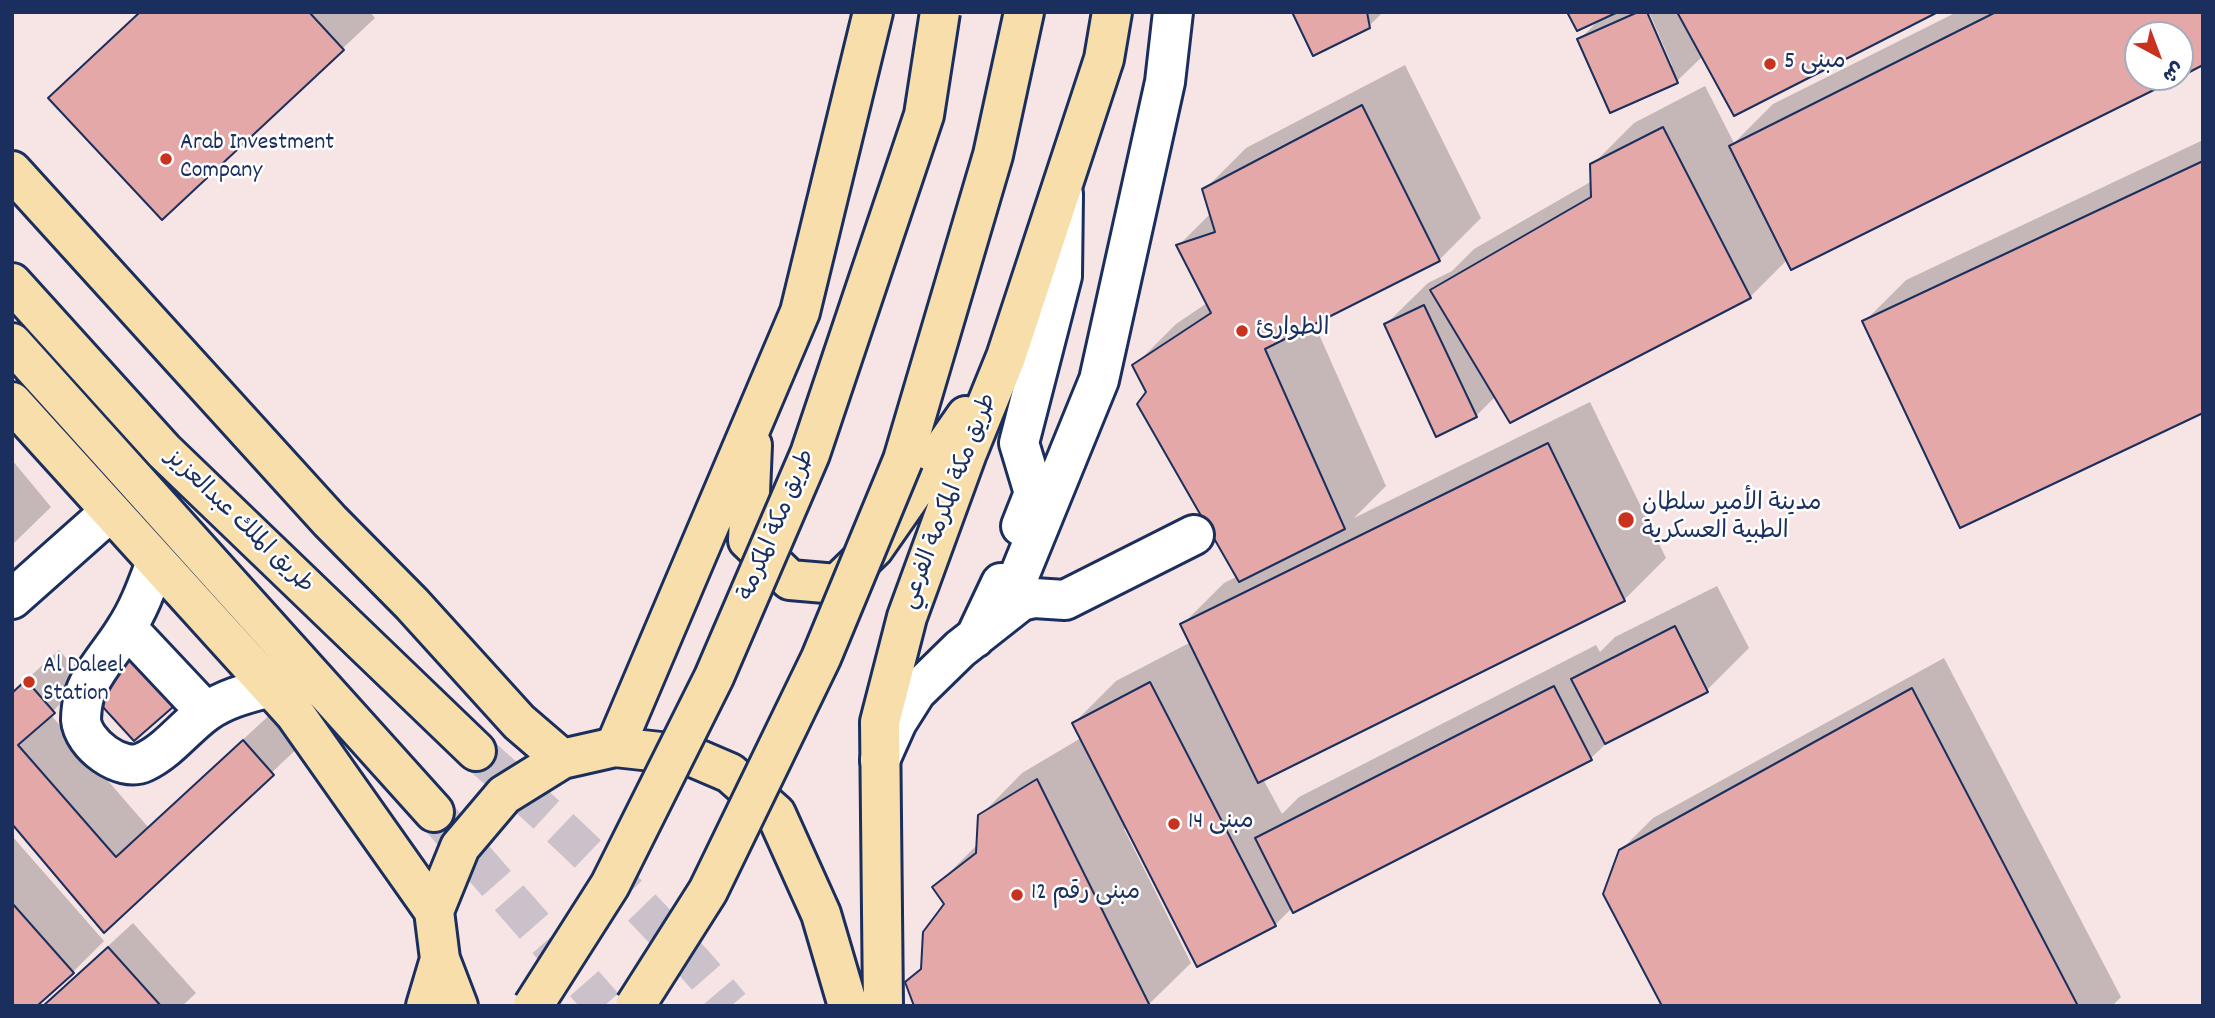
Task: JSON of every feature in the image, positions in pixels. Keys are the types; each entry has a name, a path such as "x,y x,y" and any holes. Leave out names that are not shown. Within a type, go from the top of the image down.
{"main road":[{"path":"615,747 800,313 873,12"},
{"name":"طريق مكة المكرمة","path":"533,1006 610,885 714,677 810,454 925,115 940,12"},
{"path":"635,1006 708,891 821,658 903,460 993,155 1024,12"},
{"name":"طريق مكة المكرمة الفرعي","path":"883,1006 880,722 907,617 967,453 1006,357 1104,59 1112,12"},
{"path":"12,171 330,521 412,604 519,722 562,759"},
{"name":"طريق الملك عبدالعزيز","path":"12,283 164,451 476,751"},
{"name":"طريق الملك عبدالعزيز","path":"12,343 434,812"},
{"path":"753,422 748,540 790,580 837,584 874,548 1006,357"},
{"path":"12,402 296,714 434,911 440,959 458,1006"},
{"path":"434,911 460,847 504,795 562,759 615,747 688,754 730,773 776,814 821,914 848,1006"},
{"path":"426,1006 440,959"}],"street":[{"path":"989,626 1099,380 1165,82 1173,12"},
{"path":"989,626 996,598 1034,493 1019,443 1062,276 1063,183"},
{"path":"12,599 110,512"},
{"path":"880,760 897,722 916,692 1021,601 1034,598 1065,600 1194,535"},
{"path":"156,562 127,628 85,694 81,721 88,736 100,751 117,762 134,765 145,762 206,712 234,697 271,687"},
{"path":"127,628 206,712"}],"building":[{"name":"Arab Investment Company","path":"140,12 309,12 344,50 162,220 48,98"},
{"path":"1292,12 1367,12 1370,28 1313,56"},
{"path":"1567,12 1618,12 1577,31"},
{"path":"1638,12 1647,12 1678,83 1610,113 1577,39"},
{"name":"مبنى 5","path":"1677,12 1938,12 1734,116"},
{"path":"1996,12 2203,12 2203,65 2194,70 2194,21 2124,21 2124,91 2152,91 1791,270 1729,146"},
{"name":"الطوارئ","path":"1362,105 1440,261 1265,349 1345,529 1239,582 1137,404 1146,392 1132,365 1211,313 1176,245 1215,232 1202,189"},
{"path":"1663,127 1751,298 1510,423 1430,290 1591,197 1590,164"},
{"path":"2203,161 2203,413 1960,528 1862,321"},
{"path":"1424,305 1477,417 1436,437 1384,324"},
{"path":"1548,443 1625,601 1258,783 1180,624"},
{"path":"1675,626 1708,692 1605,744 1571,679"},
{"path":"138,651 181,700 134,741 90,693"},
{"path":"26,680 55,713 18,745 116,857 243,740 274,775 104,933 12,824 12,693"},
{"name":"مبنى 14","path":"1150,682 1276,926 1197,967 1072,723"},
{"path":"1554,686 1592,760 1293,913 1255,838"},
{"path":"1912,688 2078,1006 1662,1006 1603,894 1619,850"},
{"name":"مبنى رقم 12","path":"1037,779 1150,1006 914,1006 905,982 921,969 923,932 944,904 932,887 976,853 978,815"},
{"path":"12,903 74,973 37,1006 12,1006"},
{"path":"108,947 161,1006 43,1006"}],"tunnel":[{"path":"476,751 608,874 671,938 731,1006"},
{"path":"434,812 604,1006"}],"place":[{"name":"مبنى 5","path":"1770,64"},
{"name":"Arab Investment Company","path":"166,159"},
{"name":"الطوارئ","path":"1242,331"},
{"name":"مدينة الأمير سلطان الطبية العسكرية","path":"1626,520"},
{"name":"Al Daleel Station","path":"29,682"},
{"name":"مبنى 14","path":"1174,824"},
{"name":"مبنى رقم 12","path":"1017,895"}]}
